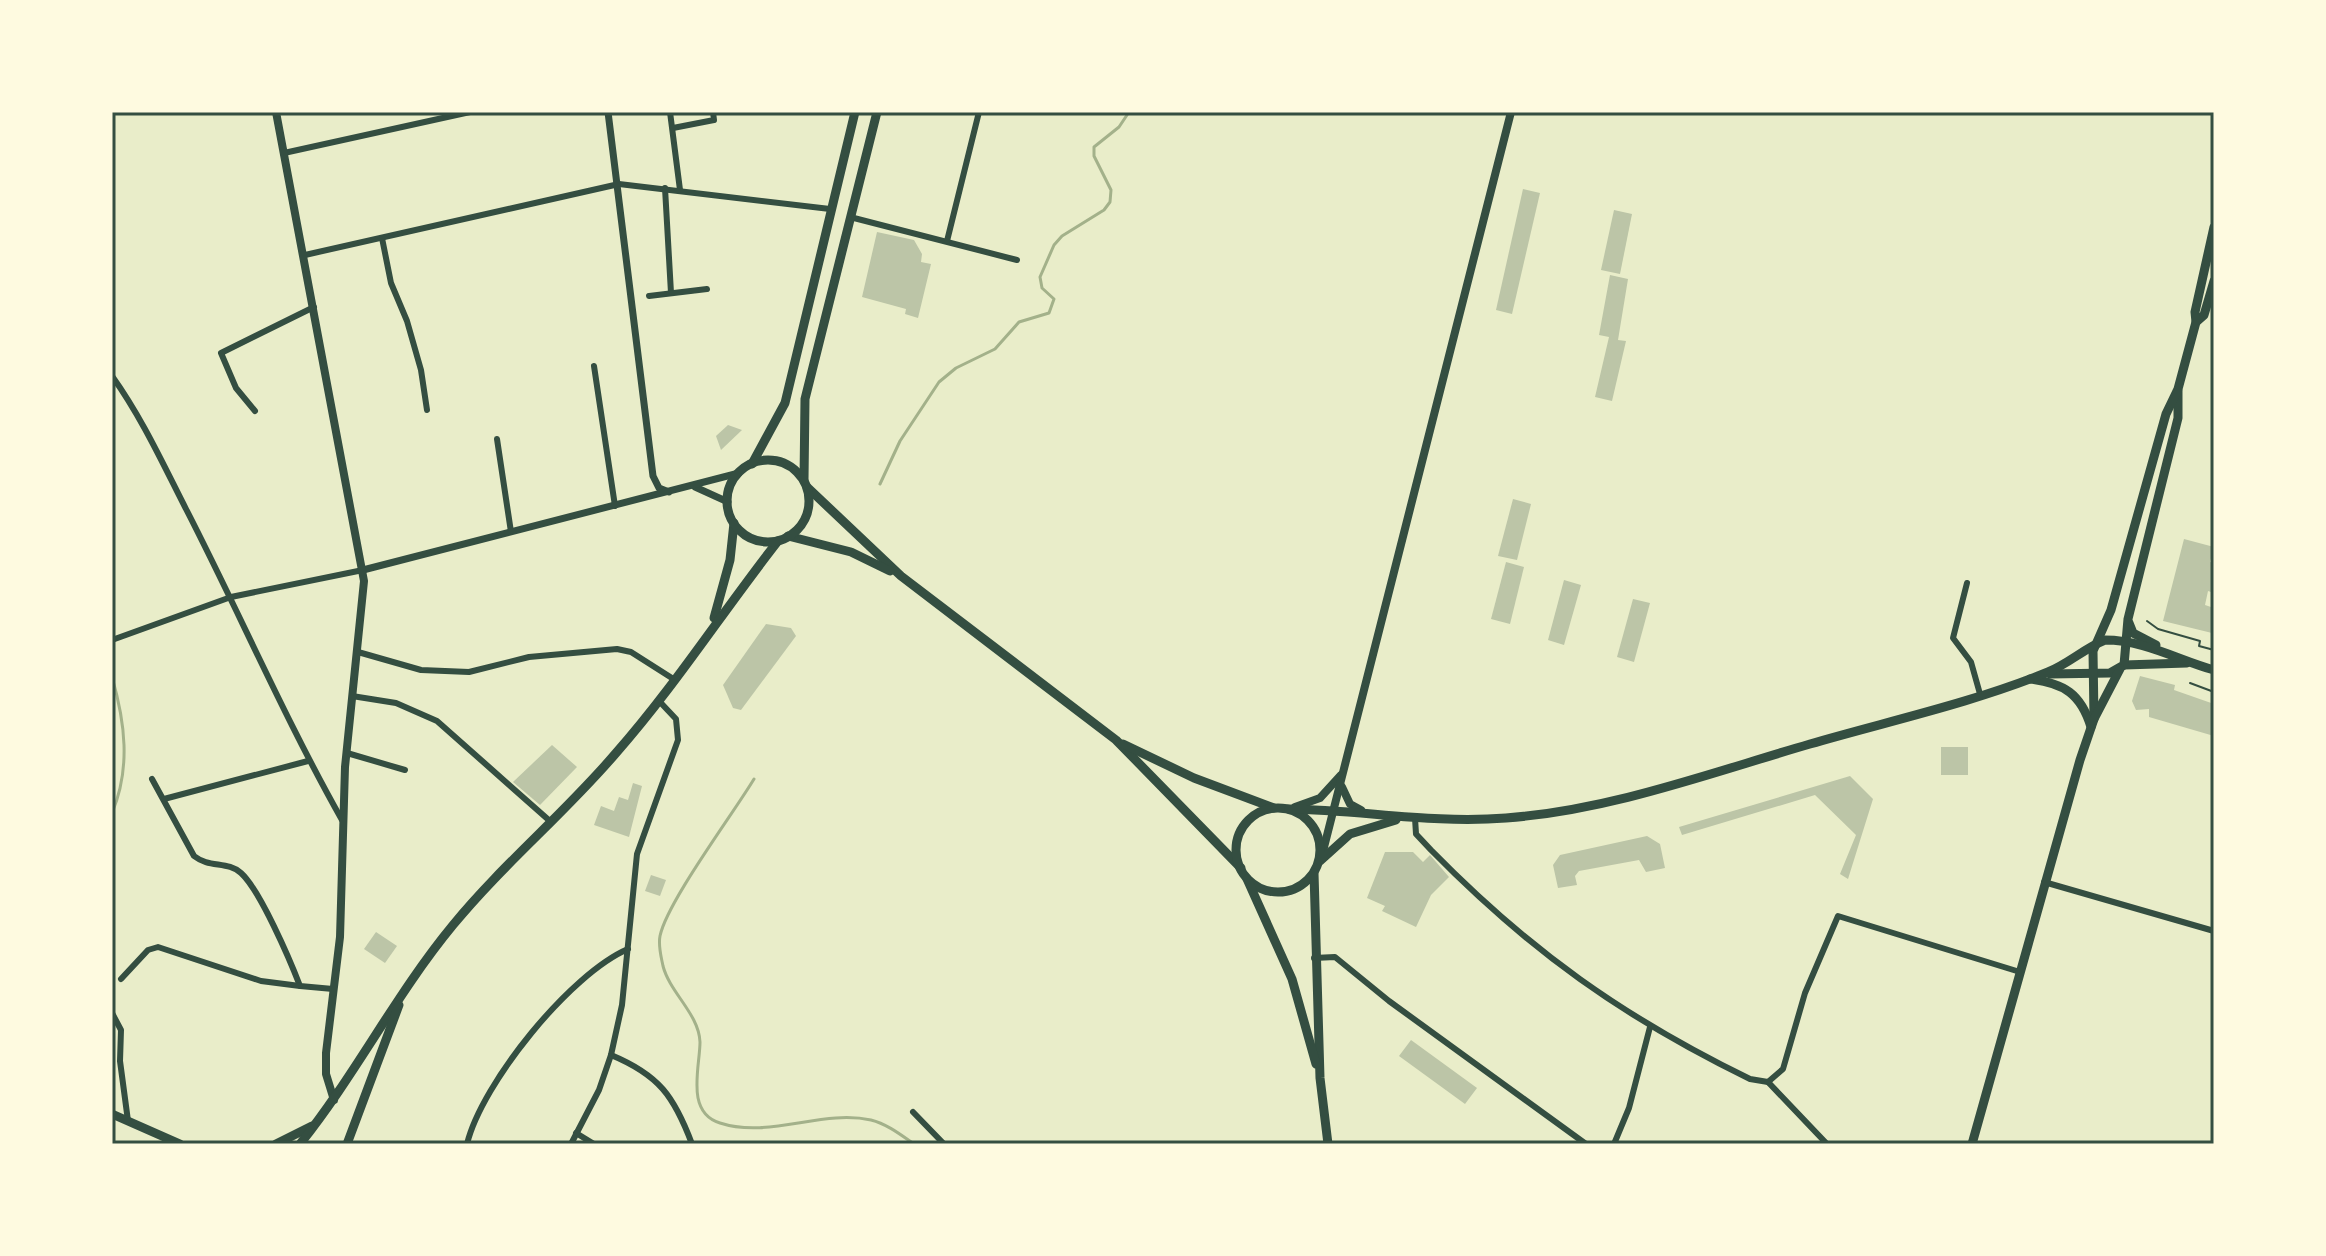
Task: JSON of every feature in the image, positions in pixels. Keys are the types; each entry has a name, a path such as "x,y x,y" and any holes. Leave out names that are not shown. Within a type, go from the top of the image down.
{"main road":[{"path":"276,112 363,570 342,821 341,915 325,1064 334,1100"},
{"path":"712,625 726,579 734,523 728,502 732,482 752,464 785,403 855,112"},
{"path":"300,1144 334,1100 376,1030 452,926 660,702 712,625 778,541 804,520 808,510 805,399 877,112"},
{"path":"1328,1144 1320,1078 1314,958 1314,873 1336,810 1342,774 1511,112"},
{"path":"2092,723 2096,646 2111,610 2166,414 2178,389 2196,322 2195,312 2214,227"},
{"path":"2196,322 2204,315 2214,281"},
{"path":"1972,1144 2044,882 2092,723 2123,663 2122,642 2178,418 2178,389"},
{"path":"752,464 781,462 901,576 1116,740 1241,868 1292,979 1320,1078"},
{"path":"734,523 753,539 778,541"},
{"path":"788,536 851,552 901,576"},
{"path":"2128,619 2138,637 2187,663"},
{"path":"1116,740 1194,778 1274,808 1361,810 1402,818 1506,818 1613,801 1980,694 2042,674 2105,640 2174,654"},
{"path":"2042,674 2097,670 2123,663 2187,663 2214,670"},
{"path":"2027,679 2069,689 2079,699 2092,723"},
{"path":"1289,809 1320,798 1342,774"},
{"path":"1342,774 1344,795 1361,810"},
{"path":"1241,868 1237,843 1241,830 1250,819 1274,808"},
{"path":"1289,809 1310,822 1318,840 1320,861"},
{"path":"1320,861 1350,834 1402,818"},
{"path":"1247,879 1260,888 1290,891 1314,873"},
{"path":"350,1144 353,1124 404,994"},
{"path":"112,1114 181,1143"},
{"path":"276,1144 318,1122"}],"street":[{"path":"284,153 470,112"},
{"path":"608,112 653,476 659,488 669,492"},
{"path":"670,112 680,190"},
{"path":"673,128 714,120 713,112"},
{"path":"947,241 979,112"},
{"path":"305,255 619,184 830,209"},
{"path":"665,188 671,293"},
{"path":"850,217 1017,260"},
{"path":"382,238 391,283 407,321 421,370 427,410"},
{"path":"649,296 707,289"},
{"path":"255,411 236,388 221,353 314,307"},
{"path":"594,366 615,506"},
{"path":"112,376 134,407 231,597 308,761 342,821"},
{"path":"497,439 511,532"},
{"path":"112,640 231,597 363,570 695,487 739,473"},
{"path":"695,487 728,502"},
{"path":"1967,583 1953,638 1971,662 1980,694"},
{"path":"358,652 421,670 469,672 529,657 617,649 631,652 675,680"},
{"path":"352,696 385,700 428,715 457,737 551,822"},
{"path":"571,1144 599,1090 611,1055 622,1005 637,854 678,740 676,719 660,702"},
{"path":"347,753 405,770"},
{"path":"164,799 308,761"},
{"path":"152,779 194,856 205,863 232,867 248,882 300,986"},
{"path":"1415,818 1416,834 1505,923 1580,982 1650,1027 1750,1079 1768,1082 1827,1144"},
{"path":"2044,882 2214,931"},
{"path":"1768,1082 1783,1069 1805,993 1838,916 2020,972"},
{"path":"121,979 148,950 158,947 261,981 333,989"},
{"path":"467,1144 479,1111 534,1032 599,963 628,949"},
{"path":"1314,958 1335,957 1389,1001 1586,1144"},
{"path":"112,1013 121,1030 120,1061 128,1121"},
{"path":"1614,1144 1629,1108 1650,1027"},
{"path":"611,1055 663,1086 673,1100 692,1144"},
{"path":"913,1112 944,1144"},
{"path":"576,1133 594,1144"}],"path":[{"path":"2147,621 2158,629 2200,641 2199,646 2214,650"},
{"path":"2190,683 2214,692"}],"building":[{"path":"1523,189 1540,193 1512,314 1496,310"},
{"path":"1614,210 1632,214 1620,274 1601,270"},
{"path":"877,232 914,240 922,254 921,262 931,264 918,318 905,314 906,309 862,297"},
{"path":"1610,275 1628,279 1618,340 1626,341 1612,401 1595,397 1609,337 1599,335"},
{"path":"728,425 742,430 721,450 716,436"},
{"path":"1513,499 1531,504 1517,560 1498,556"},
{"path":"2184,539 2214,547 2210,562 2214,563 2214,593 2208,591 2205,605 2214,608 2212,633 2163,621"},
{"path":"1506,562 1524,567 1510,624 1491,619"},
{"path":"1564,580 1581,585 1564,645 1548,640"},
{"path":"1633,599 1650,603 1634,662 1617,657"},
{"path":"766,624 791,628 796,636 741,710 733,708 723,685"},
{"path":"2140,676 2175,685 2174,690 2214,704 2214,736 2149,717 2149,709 2136,710 2132,701"},
{"path":"552,745 577,767 540,805 513,782"},
{"path":"1941,747 1968,747 1968,775 1941,775"},
{"path":"1850,776 1873,799 1848,879 1840,874 1856,835 1815,795 1682,835 1679,827"},
{"path":"633,783 642,786 629,837 594,825 601,806 614,811 619,797 628,800"},
{"path":"1647,836 1660,844 1665,868 1646,872 1639,860 1579,871 1575,876 1577,885 1558,888 1553,865 1560,855"},
{"path":"1385,852 1413,852 1423,862 1430,855 1449,877 1431,895 1416,927 1382,911 1385,906 1367,898"},
{"path":"651,875 666,880 660,896 645,891"},
{"path":"376,932 397,946 385,963 364,949"},
{"path":"1411,1040 1477,1088 1465,1104 1399,1056"}],"waterway":[{"path":"880,484 900,441 939,382 956,368 995,349 1019,322 1049,313 1054,299 1042,288 1040,277 1054,245 1062,236 1104,210 1110,202 1111,190 1094,156 1094,147 1119,127 1129,112"},
{"path":"112,677 124,745 122,779 112,813"},
{"path":"754,779 687,881 660,936 663,966 698,1032 697,1088 702,1109 720,1123 739,1127 757,1128 834,1118 871,1120 914,1144"}]}
